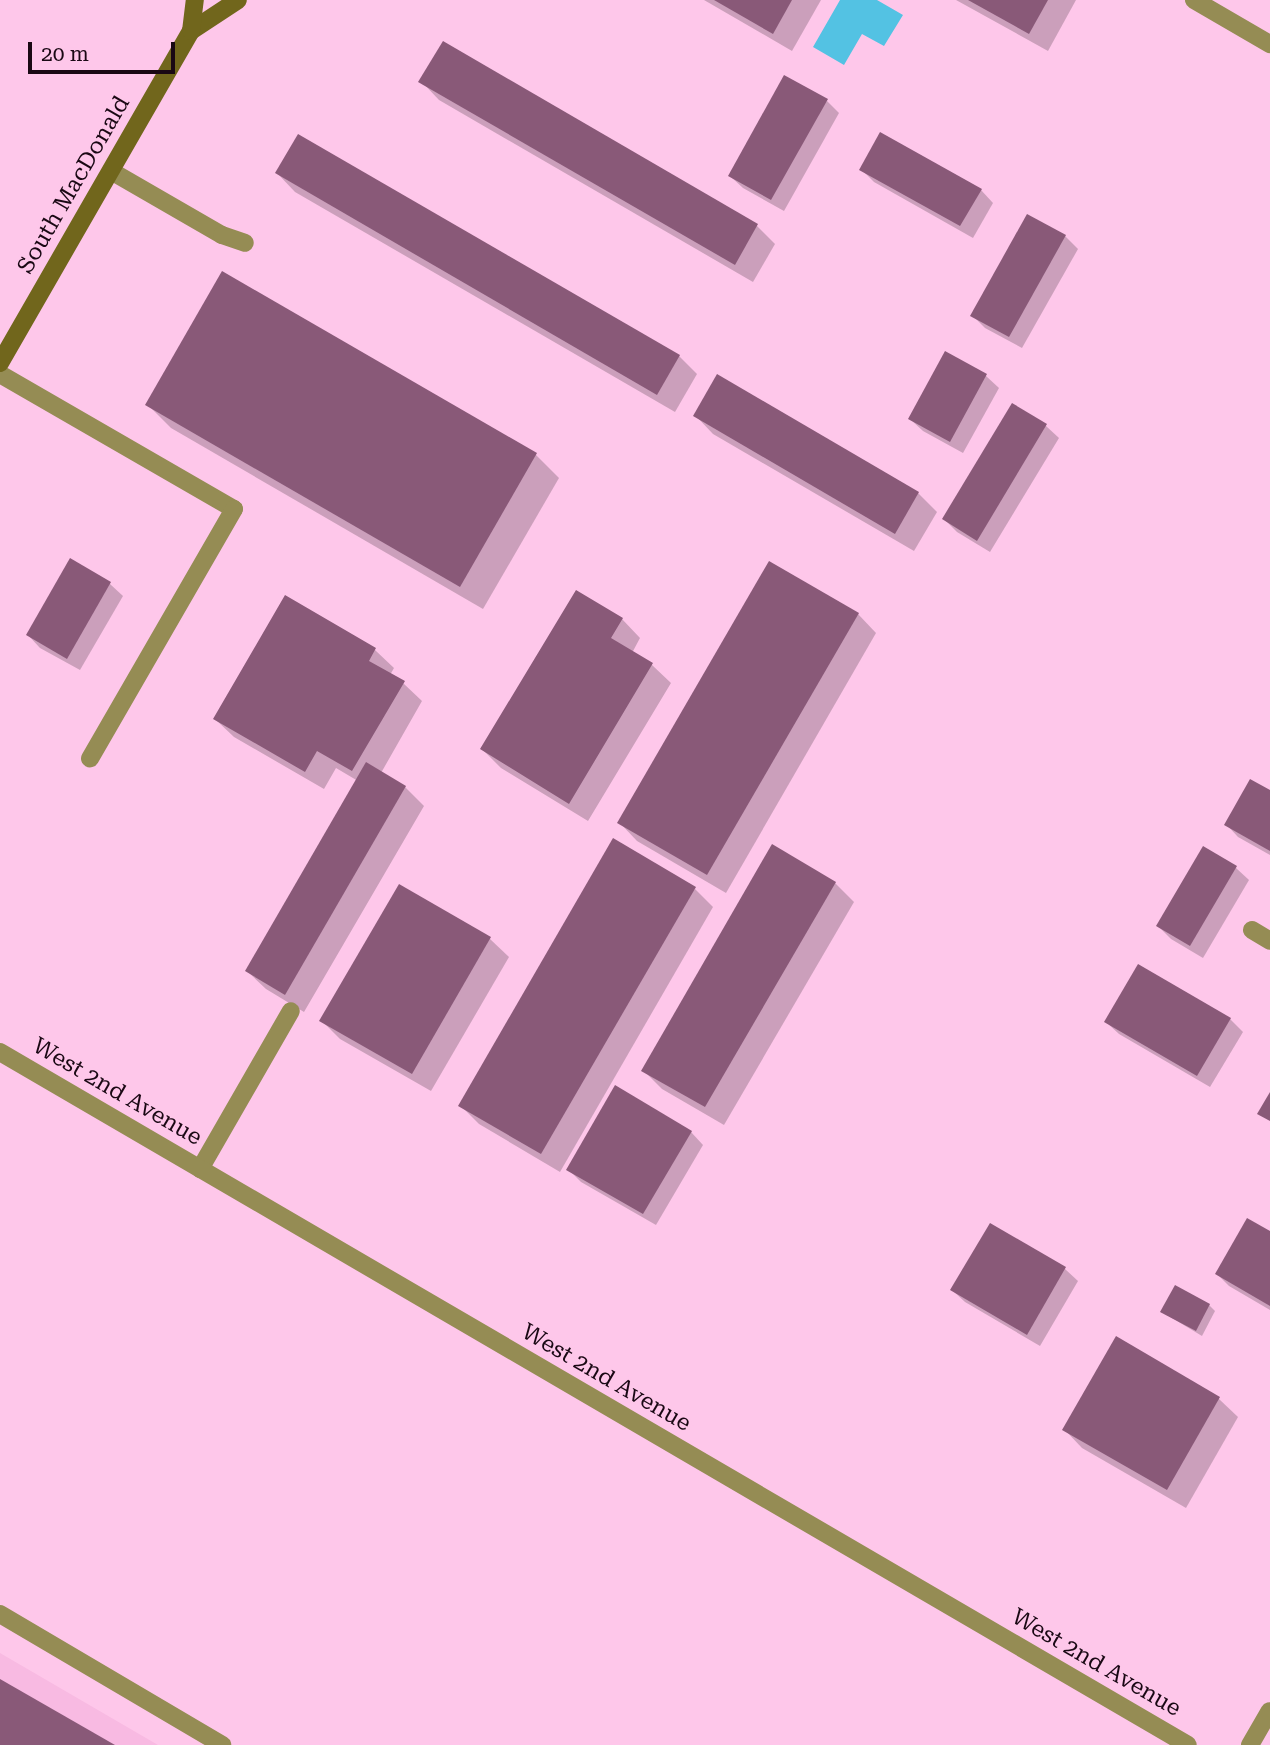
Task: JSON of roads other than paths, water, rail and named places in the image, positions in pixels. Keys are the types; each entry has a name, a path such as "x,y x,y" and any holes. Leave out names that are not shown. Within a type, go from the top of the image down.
{"street":[{"name":"South MacDonald","path":"0,363 191,31 195,0"},
{"name":"South MacDonald","path":"191,31 238,0"},
{"path":"1194,0 1270,44"},
{"path":"111,171 222,235 245,243"},
{"path":"0,374 234,509 90,758"},
{"path":"1252,930 1270,941"},
{"path":"200,1169 291,1011"},
{"name":"West 2nd Avenue","path":"0,1052 1188,1745"},
{"path":"0,1614 222,1745"},
{"path":"1250,1745 1270,1711"}],"water":[{"path":"840,0 877,0 903,15 884,46 862,34 844,65 813,47"}]}
